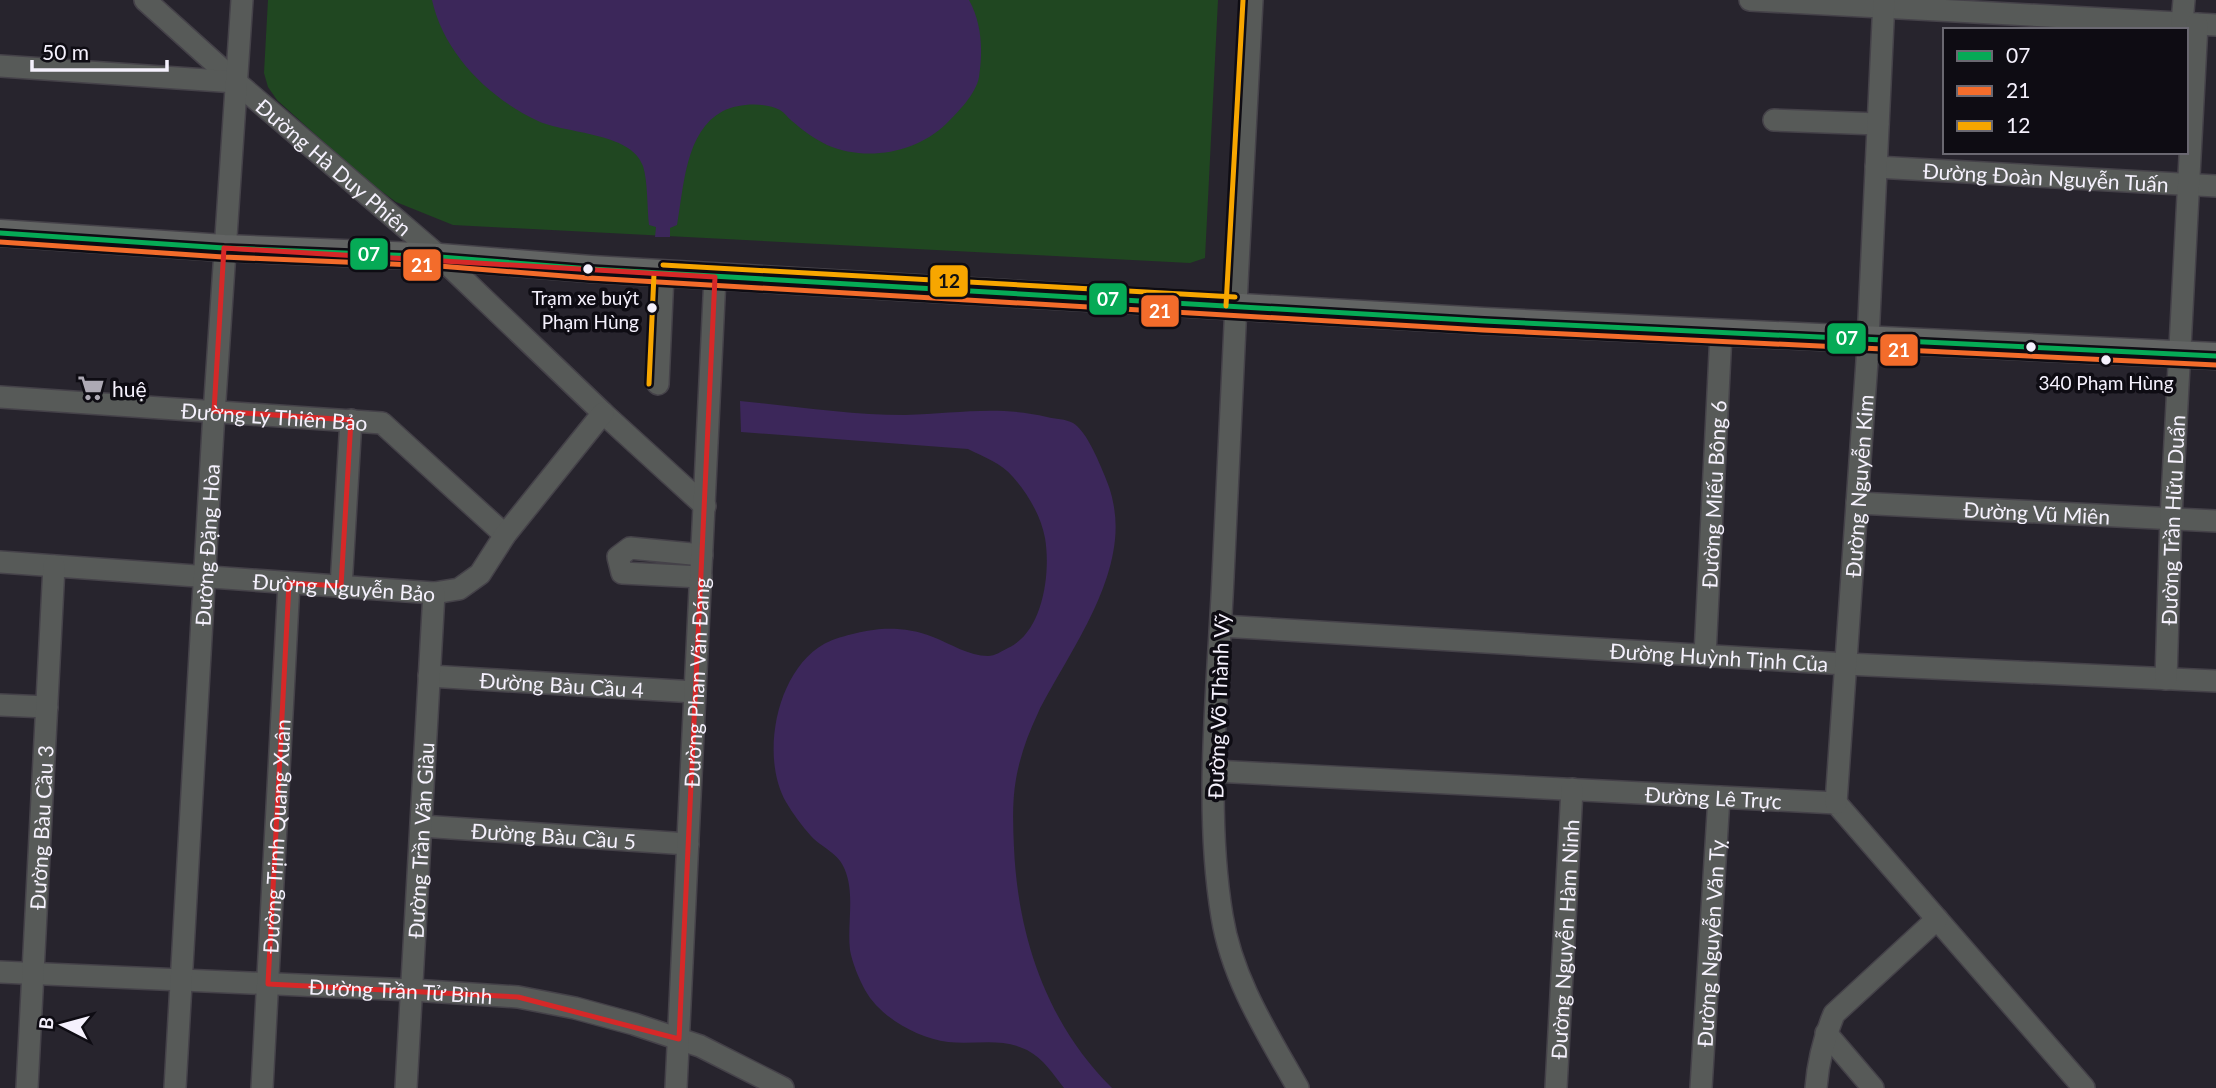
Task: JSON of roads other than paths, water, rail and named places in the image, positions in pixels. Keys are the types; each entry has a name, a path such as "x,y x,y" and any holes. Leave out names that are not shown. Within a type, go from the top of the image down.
{"main road":[{"path":"0,233 224,248 440,257 663,274 1721,333 2216,356"}],"street":[{"name":"Đường Hà Duy Phiên","path":"145,0 440,257 705,506"},
{"name":"Đường Đặng Hòa","path":"175,1088 224,248 242,0"},
{"name":"Đường Võ Thành Vỹ","path":"1252,0 1214,771 1215,849 1222,918 1244,993 1298,1088"},
{"path":"1750,0 2032,8 2198,24"},
{"name":"Đường Trần Hữu Duẩn","path":"2165,679 2198,24 2184,0"},
{"name":"Đường Nguyễn Kim","path":"1836,803 1868,341 1884,4"},
{"path":"0,66 236,82"},
{"path":"1774,120 1878,124"},
{"name":"Đường Đoàn Nguyễn Tuấn","path":"1876,167 2216,187"},
{"path":"658,384 663,274"},
{"name":"Đường Phan Văn Đáng","path":"676,1088 715,277"},
{"name":"Đường Miếu Bông 6","path":"1705,655 1721,333"},
{"name":"Đường Lý Thiên Bảo","path":"0,397 382,423 505,535"},
{"name":"Đường Nguyễn Bảo","path":"0,562 434,593 459,589 480,574 505,535 603,413"},
{"path":"341,587 351,420"},
{"name":"Đường Vũ Miên","path":"1857,503 2216,521"},
{"path":"701,577 622,573 618,558 630,548 702,555"},
{"name":"Đường Bàu Cầu 3","path":"27,1088 54,566"},
{"name":"Đường Trịnh Quang Xuân","path":"262,1088 289,583"},
{"name":"Đường Trần Văn Giàu","path":"406,1088 434,593"},
{"name":"Đường Huỳnh Tịnh Của","path":"1221,626 1846,664 2216,681"},
{"name":"Đường Bàu Cầu 4","path":"429,676 695,692"},
{"path":"0,705 47,707"},
{"name":"Đường Lê Trực","path":"1214,771 1836,803"},
{"name":"Đường Nguyễn Hàm Ninh","path":"1556,1088 1572,789"},
{"name":"Đường Nguyễn Văn Tỵ","path":"1701,1088 1718,797"},
{"path":"1836,803 2084,1088"},
{"name":"Đường Bàu Cầu 5","path":"421,827 688,844"},
{"path":"1816,1088 1818,1064 1834,1014 1937,919"},
{"name":"Đường Trần Tử Bình","path":"0,972 518,997 575,1008 700,1046 783,1088"},
{"path":"1826,1033 1873,1088"}],"place":[{"name":"Trạm xe buýt Phạm Hùng","path":"652,308"},
{"name":"340 Phạm Hùng","path":"2106,360"},
{"name":"huệ","path":"91,388"}]}
